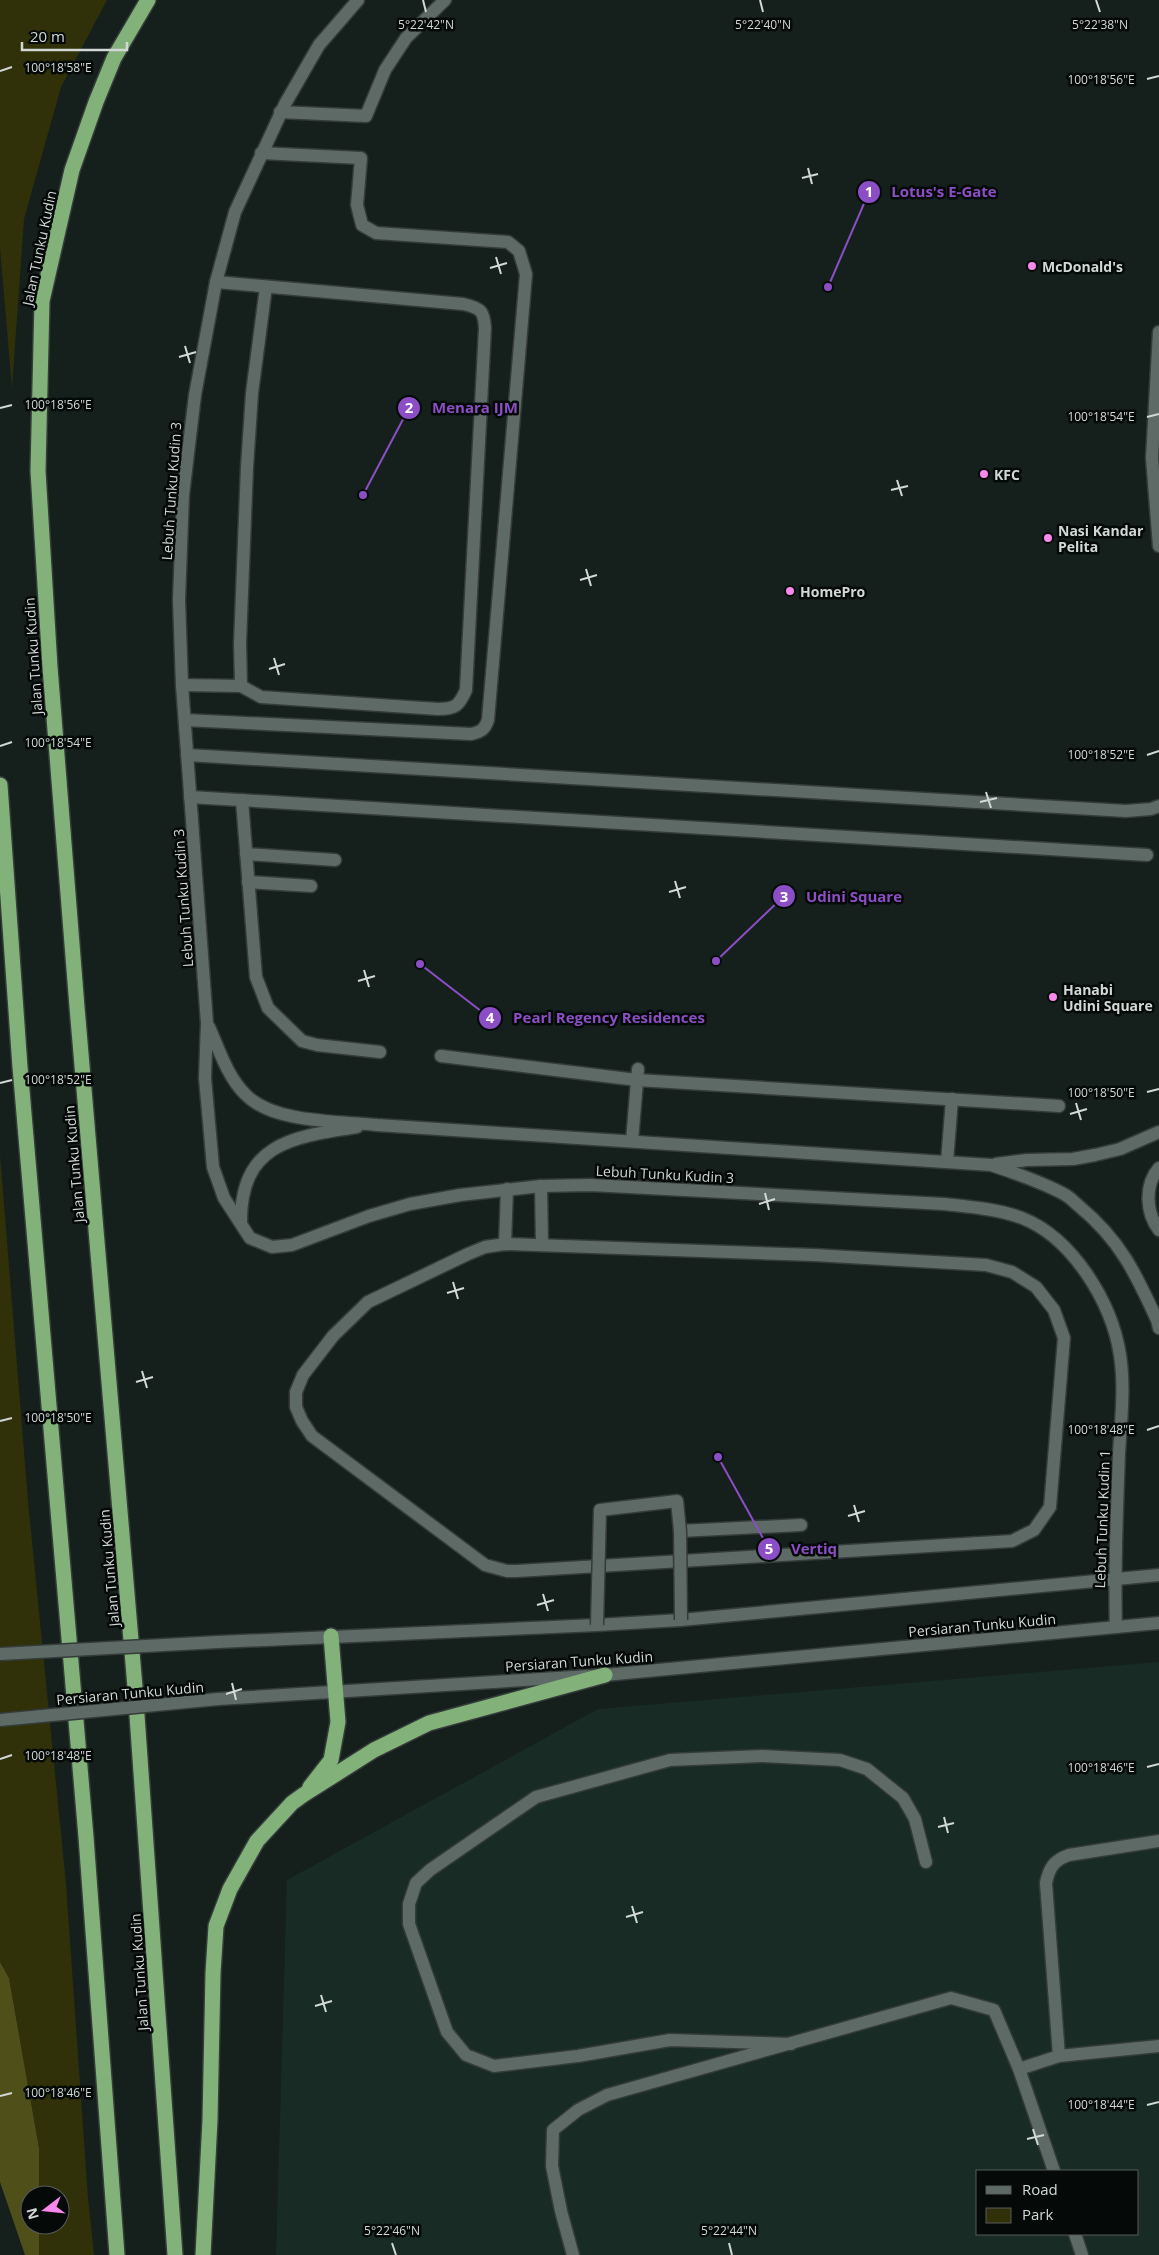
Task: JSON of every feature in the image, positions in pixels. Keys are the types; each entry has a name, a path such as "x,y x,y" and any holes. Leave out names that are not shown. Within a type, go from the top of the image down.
{"highway":[{"name":"Jalan Tunku Kudin","path":"148,0 114,58 72,170 42,301 38,471 50,667 67,890 135,1687 175,2255"},
{"path":"0,785 20,1066 86,1838 117,2255"},
{"path":"303,1795 331,1760 338,1722 330,1636"},
{"path":"203,2255 210,2120 213,1973 216,1926 230,1889 257,1841 303,1795 374,1750 429,1723 605,1675"}],"street":[{"name":"Lebuh Tunku Kudin 3","path":"358,0 320,45 280,112 235,212 216,282 195,395 184,495 180,600 182,685 208,1023 205,1078 213,1167 224,1198 250,1238 260,1244 272,1247 292,1245 369,1216 410,1204 460,1195 541,1186 591,1186 935,1203 995,1210 1023,1219 1052,1235 1084,1269"},
{"path":"280,112 366,116 385,70 406,38 445,0"},
{"path":"185,720 472,734 480,732 488,720 526,274 519,251 508,242 376,233 362,225 357,205 361,158 261,153"},
{"path":"182,685 241,686 261,697 450,709 461,702 466,690 486,328 484,315 476,307 463,304 216,282"},
{"path":"241,686 240,643 247,467 252,394 266,287"},
{"path":"1159,332 1152,458 1159,546"},
{"path":"187,755 1126,811 1151,809 1159,806"},
{"path":"190,797 1147,854"},
{"path":"242,800 256,978 268,1008 302,1041 317,1045 380,1052"},
{"path":"246,854 335,860"},
{"path":"248,882 311,886"},
{"name":"Lebuh Tunku Kudin 3","path":"208,1023 231,1077 245,1095 263,1108 280,1115 377,1125 991,1165 1028,1177 1064,1194 1088,1214 1115,1242 1134,1269 1159,1328"},
{"path":"441,1056 637,1074 1060,1106"},
{"path":"632,1141 637,1074"},
{"path":"947,1162 952,1099"},
{"name":"Lebuh Tunku Kudin 3","path":"241,1223 240,1201 245,1182 254,1166 270,1152 291,1140 322,1132 377,1125"},
{"path":"991,1165 1027,1160 1073,1159 1095,1155 1120,1149 1159,1132"},
{"path":"1159,1168 1154,1173 1149,1188 1148,1203 1159,1230"},
{"path":"541,1186 542,1246"},
{"path":"505,1244 507,1189"},
{"path":"505,1244 542,1246 814,1255 986,1265 1012,1272 1036,1287 1054,1310 1064,1338 1050,1507 1034,1530 1012,1541 517,1571 506,1571 485,1565 312,1436 302,1421 296,1407 296,1392 304,1375 333,1336 368,1302 485,1247 505,1244"},
{"name":"Lebuh Tunku Kudin 1","path":"1084,1269 1109,1314 1120,1354 1121,1402 1114,1579 1116,1627"},
{"path":"597,1626 600,1510 677,1501 680,1531 680,1620"},
{"path":"680,1531 802,1526"},
{"path":"0,1654 330,1636 597,1626 680,1620 1159,1575"},
{"name":"Persiaran Tunku Kudin","path":"0,1720 218,1699 605,1675 1159,1623"},
{"path":"791,2044 670,2040 578,2056 494,2066 466,2055 447,2032 411,1930 409,1904 416,1883 430,1870 536,1797 679,1759 762,1756 840,1760 866,1769 903,1798 915,1818 926,1862"},
{"path":"1059,2056 1046,1883 1052,1864 1059,1858 1069,1855 1159,1841"},
{"path":"573,2255 561,2211 552,2166 553,2130 578,2110 607,2095 951,1998 994,2010 1019,2070 1054,2170"},
{"path":"1019,2070 1059,2056 1159,2046"},
{"path":"1075,2235 1082,2255"}],"shaded area":[{"path":"1159,1662 1159,2255 276,2255 287,1880 598,1709"},
{"path":"0,1962 9,1978 39,2148 39,2185 20,2185 20,2235 39,2235 39,2255 25,2255 0,2182"}],"green space":[{"path":"0,0 107,0 61,87 24,219 12,388 0,248"},
{"path":"0,1155 28,1501 66,1884 88,2198 94,2255 39,2255 39,2235 70,2235 70,2185 39,2185 39,2148 9,1978 0,1962"}],"place":[{"name":"McDonald's","path":"1032,266"},
{"name":"Lotus's E-Gate","path":"828,287"},
{"name":"KFC","path":"984,474"},
{"name":"Menara IJM","path":"363,495"},
{"name":"Nasi Kandar Pelita","path":"1048,538"},
{"name":"HomePro","path":"790,591"},
{"name":"Udini Square","path":"716,961"},
{"name":"Pearl Regency Residences","path":"420,964"},
{"name":"Hanabi Udini Square","path":"1053,997"},
{"name":"Vertiq","path":"718,1457"}]}
